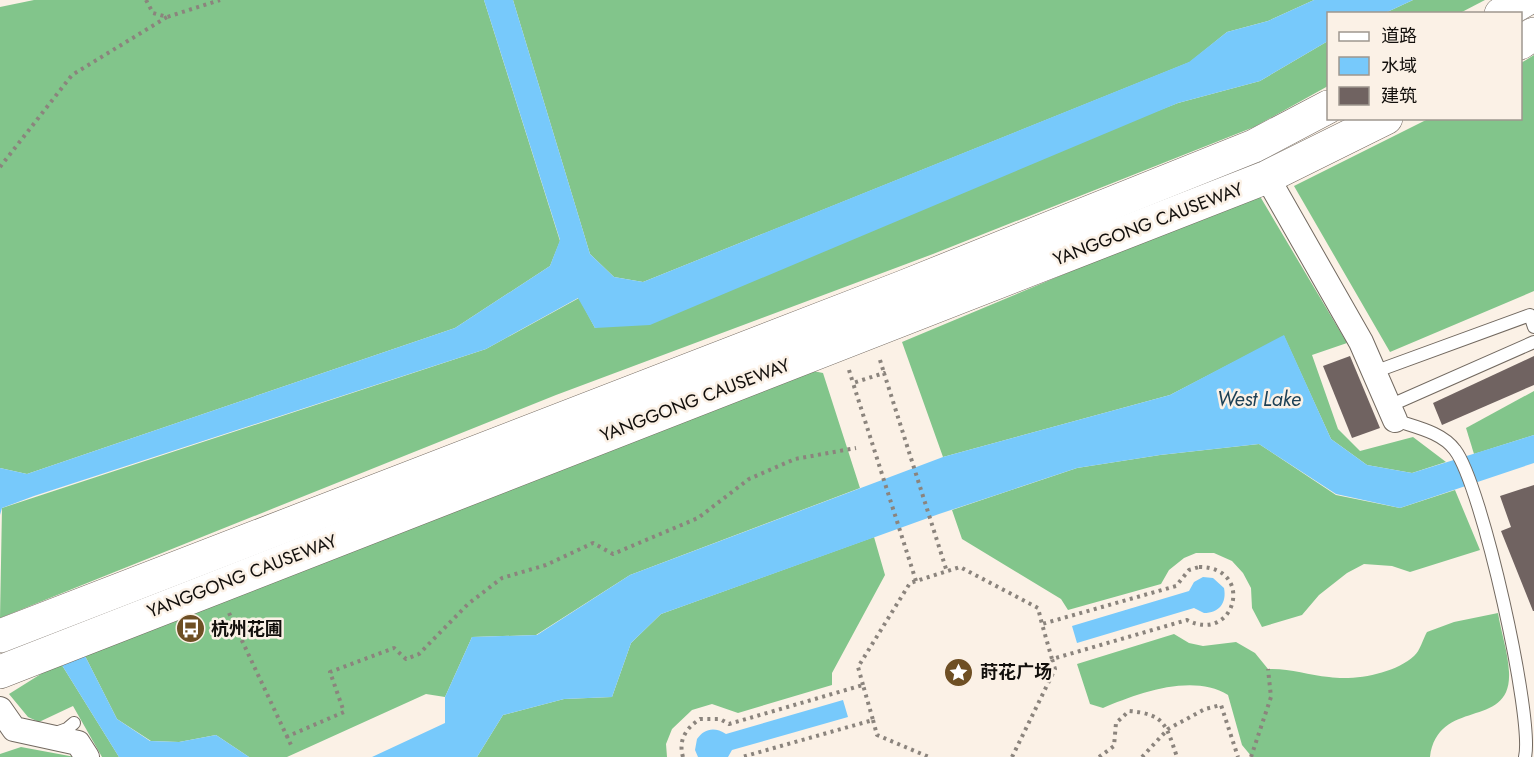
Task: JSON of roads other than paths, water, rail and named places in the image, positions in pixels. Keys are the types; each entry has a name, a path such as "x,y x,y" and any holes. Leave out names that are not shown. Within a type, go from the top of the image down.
{"main road":[{"path":"1504,12 1525,0"},
{"name":"YANGGONG CAUSEWAY","path":"0,636 914,282 1254,146 1327,108"},
{"name":"YANGGONG CAUSEWAY","path":"0,672 1267,177 1382,120"}],"street":[{"path":"1267,177 1361,342 1392,413"},
{"path":"0,709 7,734 46,737 78,743 87,757"}],"lane":[{"path":"1374,372 1530,315 1534,327"},
{"path":"1392,413 1534,342"},
{"path":"1392,413 1445,439 1456,451 1476,491 1510,610 1529,704 1525,757"},
{"path":"46,737 67,729 74,723"}],"water":[{"path":"484,0 513,0 590,254 614,277 643,282 1189,62 1227,32 1268,21 1314,0 1413,0 1387,12 1327,12 1327,42 1260,81 1178,103 650,325 595,328 578,298 486,349 34,496 2,508 0,515 0,468 27,474 455,328 550,266 560,240"},
{"name":"West Lake","path":"1284,335 1331,439 1367,465 1412,473 1534,435 1534,463 1400,508 1336,494 1259,444 1160,455 1077,468 939,514 661,614 631,643 612,697 564,699 503,715 477,757 372,757 445,723 445,697 472,637 537,635 630,575 943,457 1170,395"},
{"path":"1203,577 1213,578 1224,588 1223,603 1218,609 1204,613 1194,608 1077,643 1072,626 1189,591 1194,582"},
{"path":"83,652 117,719 150,741 179,742 216,735 249,757 119,757 60,662"},
{"path":"843,700 848,717 732,750 728,757 698,757 695,750 697,739 706,731 713,729 726,734"}],"place":[{"name":"杭州花圃","path":"190,629"},
{"name":"莳花广场","path":"959,672"}]}
